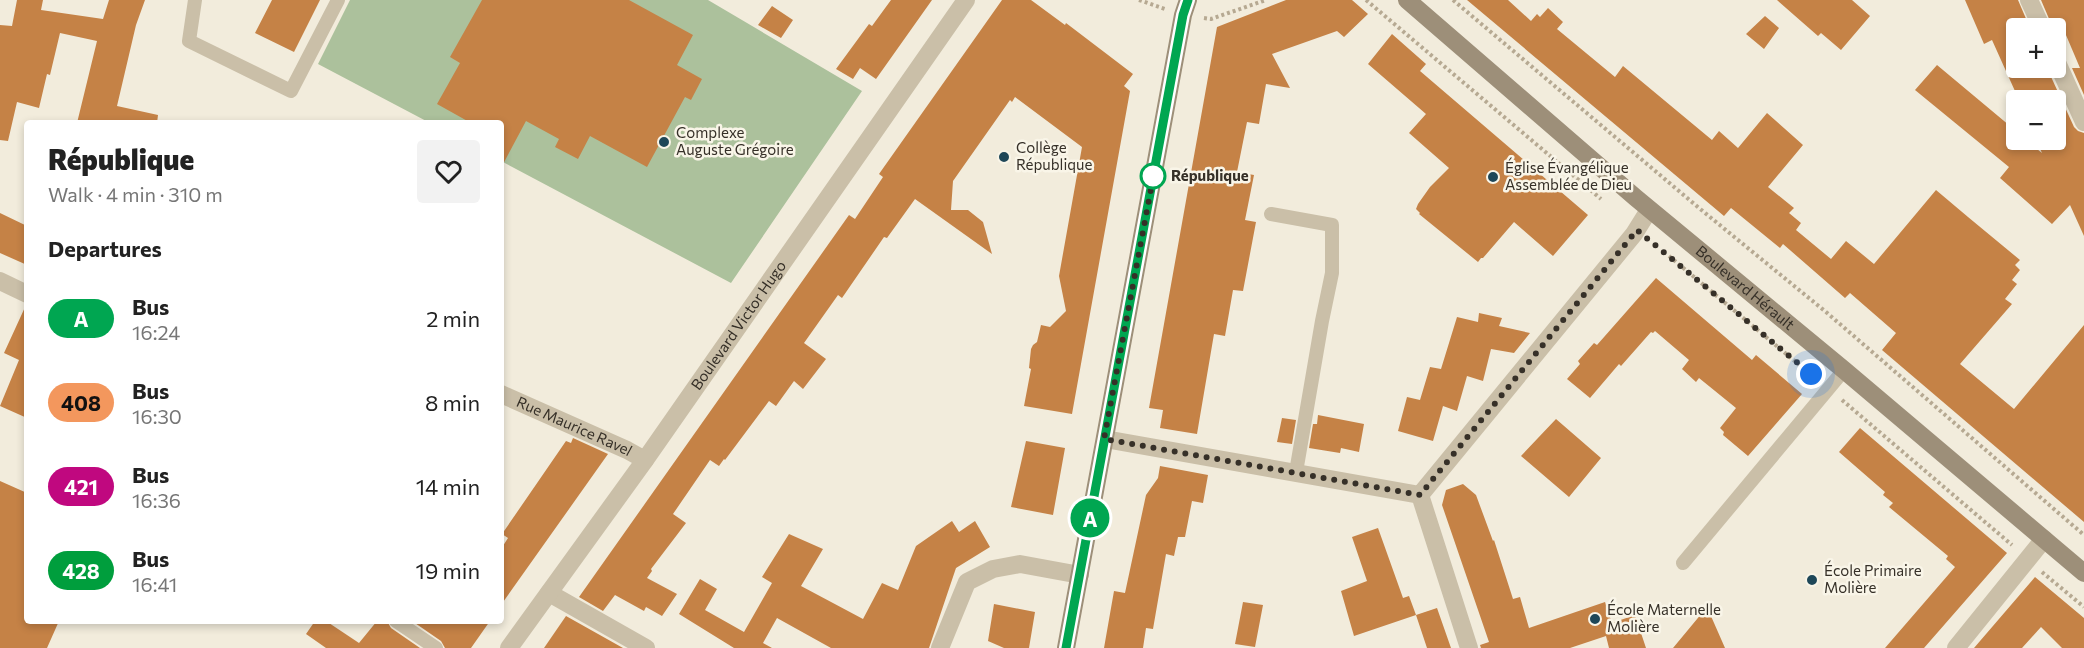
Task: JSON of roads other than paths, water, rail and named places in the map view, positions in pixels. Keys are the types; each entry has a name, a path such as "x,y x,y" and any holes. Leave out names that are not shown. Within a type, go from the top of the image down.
{"main road":[{"name":"Boulevard Hérault","path":"1407,0 1649,210 1844,370 2084,573"},
{"path":"1066,648 1184,5"}],"street":[{"name":"Boulevard Victor Hugo","path":"509,648 645,460 966,0"},
{"path":"2029,0 2037,18"},
{"path":"2064,78 2084,122"},
{"path":"1420,495 1634,234 1649,210"},
{"path":"0,281 24,293"},
{"name":"Rue Maurice Ravel","path":"504,395 645,460"},
{"path":"1104,439 1420,495"},
{"path":"1420,495 1470,648"},
{"path":"1956,648 2044,539"},
{"path":"940,648 967,582 993,569 1020,564 1080,575"},
{"path":"549,593 646,648"}],"lane":[{"path":"195,0 189,41 291,91 338,0"},
{"path":"1271,214 1332,225 1332,273 1296,472"},
{"path":"1683,563 1844,370"},
{"path":"400,624 436,648"}],"place":[{"name":"Complexe Auguste Grégoire","path":"664,142"},
{"name":"Collège République","path":"1004,157"},
{"name":"République","path":"1153,176"},
{"name":"Église Évangélique Assemblée de Dieu","path":"1493,177"},
{"name":"École Primaire Molière","path":"1812,580"},
{"name":"École Maternelle Molière","path":"1595,619"}]}
